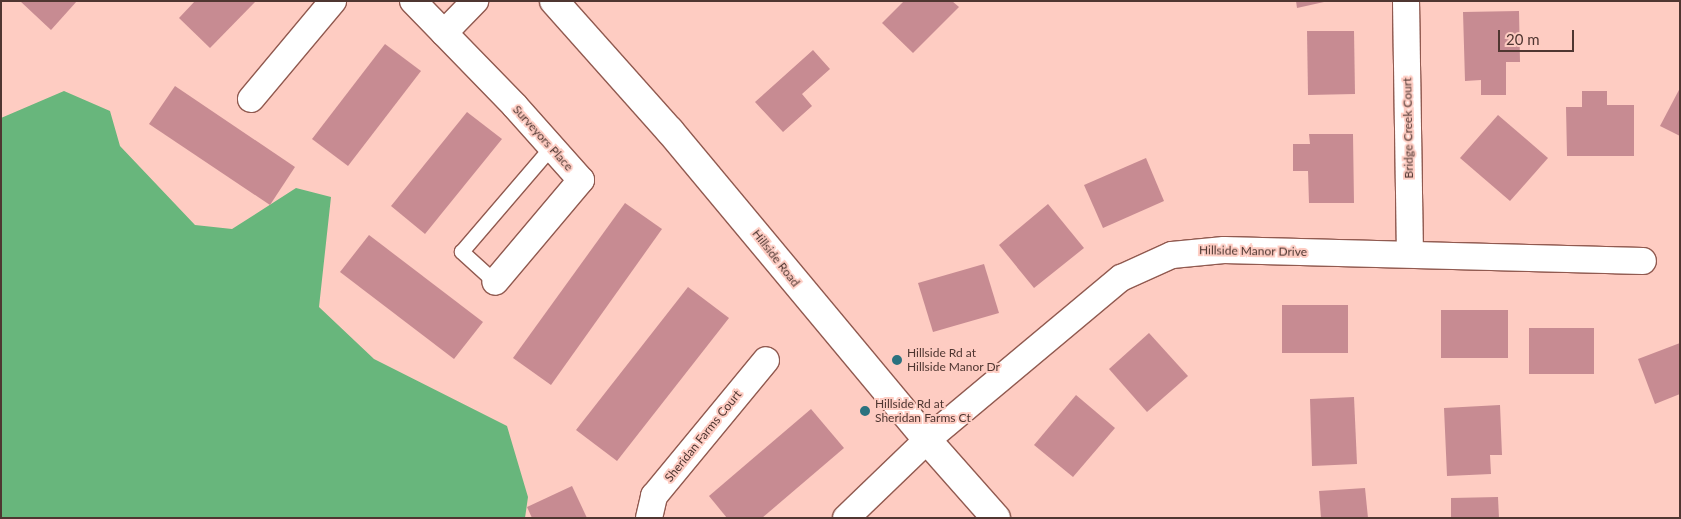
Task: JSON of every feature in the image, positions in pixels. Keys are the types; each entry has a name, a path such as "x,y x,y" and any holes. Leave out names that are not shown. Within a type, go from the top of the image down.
{"street":[{"path":"251,99 333,1"},
{"name":"Surveyors Place","path":"413,1 581,180 495,282"},
{"path":"444,33 475,1"},
{"name":"Hillside Road","path":"554,1 770,248 805,295 926,440 996,518"},
{"name":"Bridge Creek Court","path":"1406,1 1410,254"},
{"name":"Hillside Manor Drive","path":"926,440 1121,278 1150,262 1189,251 1410,254 1643,261"},
{"name":"Sheridan Farms Court","path":"648,518 654,496 766,360"},
{"path":"846,518 926,440"}],"lane":[{"path":"495,282 462,252 552,148"}],"green space":[{"path":"64,91 110,111 120,146 195,225 232,229 296,188 331,197 319,307 374,359 507,426 528,497 525,518 1,518 1,118"}],"building":[{"path":"20,1 77,1 51,30"},
{"path":"195,1 256,1 210,48 179,18"},
{"path":"904,1 952,1 959,7 913,53 882,23"},
{"path":"1296,1 1324,1 1324,2 1297,8"},
{"path":"1519,11 1520,62 1506,62 1506,95 1481,95 1481,80 1465,81 1463,12"},
{"path":"1307,31 1354,31 1355,94 1308,95"},
{"path":"385,44 421,71 348,166 312,139"},
{"path":"813,50 830,69 802,94 812,106 783,132 755,102"},
{"path":"175,86 295,167 270,205 149,124"},
{"path":"1680,88 1680,136 1660,126"},
{"path":"1582,91 1607,91 1607,105 1634,105 1634,156 1567,156 1566,107 1582,107"},
{"path":"467,112 502,139 425,234 391,206"},
{"path":"1498,115 1548,158 1510,201 1460,158"},
{"path":"1309,134 1353,134 1354,203 1309,203 1308,171 1293,171 1293,144 1310,144"},
{"path":"1146,158 1164,201 1103,228 1084,185"},
{"path":"625,203 662,229 551,385 513,358"},
{"path":"1048,204 1084,248 1034,288 999,245"},
{"path":"369,235 483,322 454,359 340,272"},
{"path":"984,264 999,313 933,332 918,283"},
{"path":"688,287 729,318 617,461 576,430"},
{"path":"1282,305 1348,305 1348,353 1282,353"},
{"path":"1441,310 1508,310 1508,358 1441,358"},
{"path":"1529,328 1594,328 1594,374 1529,374"},
{"path":"1149,333 1188,376 1147,412 1109,369"},
{"path":"1680,343 1680,394 1655,404 1638,359"},
{"path":"1076,395 1115,428 1073,477 1034,445"},
{"path":"1354,397 1357,464 1312,466 1310,399"},
{"path":"1500,405 1502,455 1490,455 1491,474 1447,476 1444,408"},
{"path":"811,409 844,448 762,518 727,518 709,496"},
{"path":"572,486 587,518 532,518 527,507"},
{"path":"1365,488 1368,518 1321,518 1319,491"},
{"path":"1498,497 1499,518 1451,518 1451,498"}],"place":[{"name":"Hillside Rd at Hillside Manor Dr","path":"897,360"},
{"name":"Hillside Rd at Sheridan Farms Ct","path":"865,411"}]}
